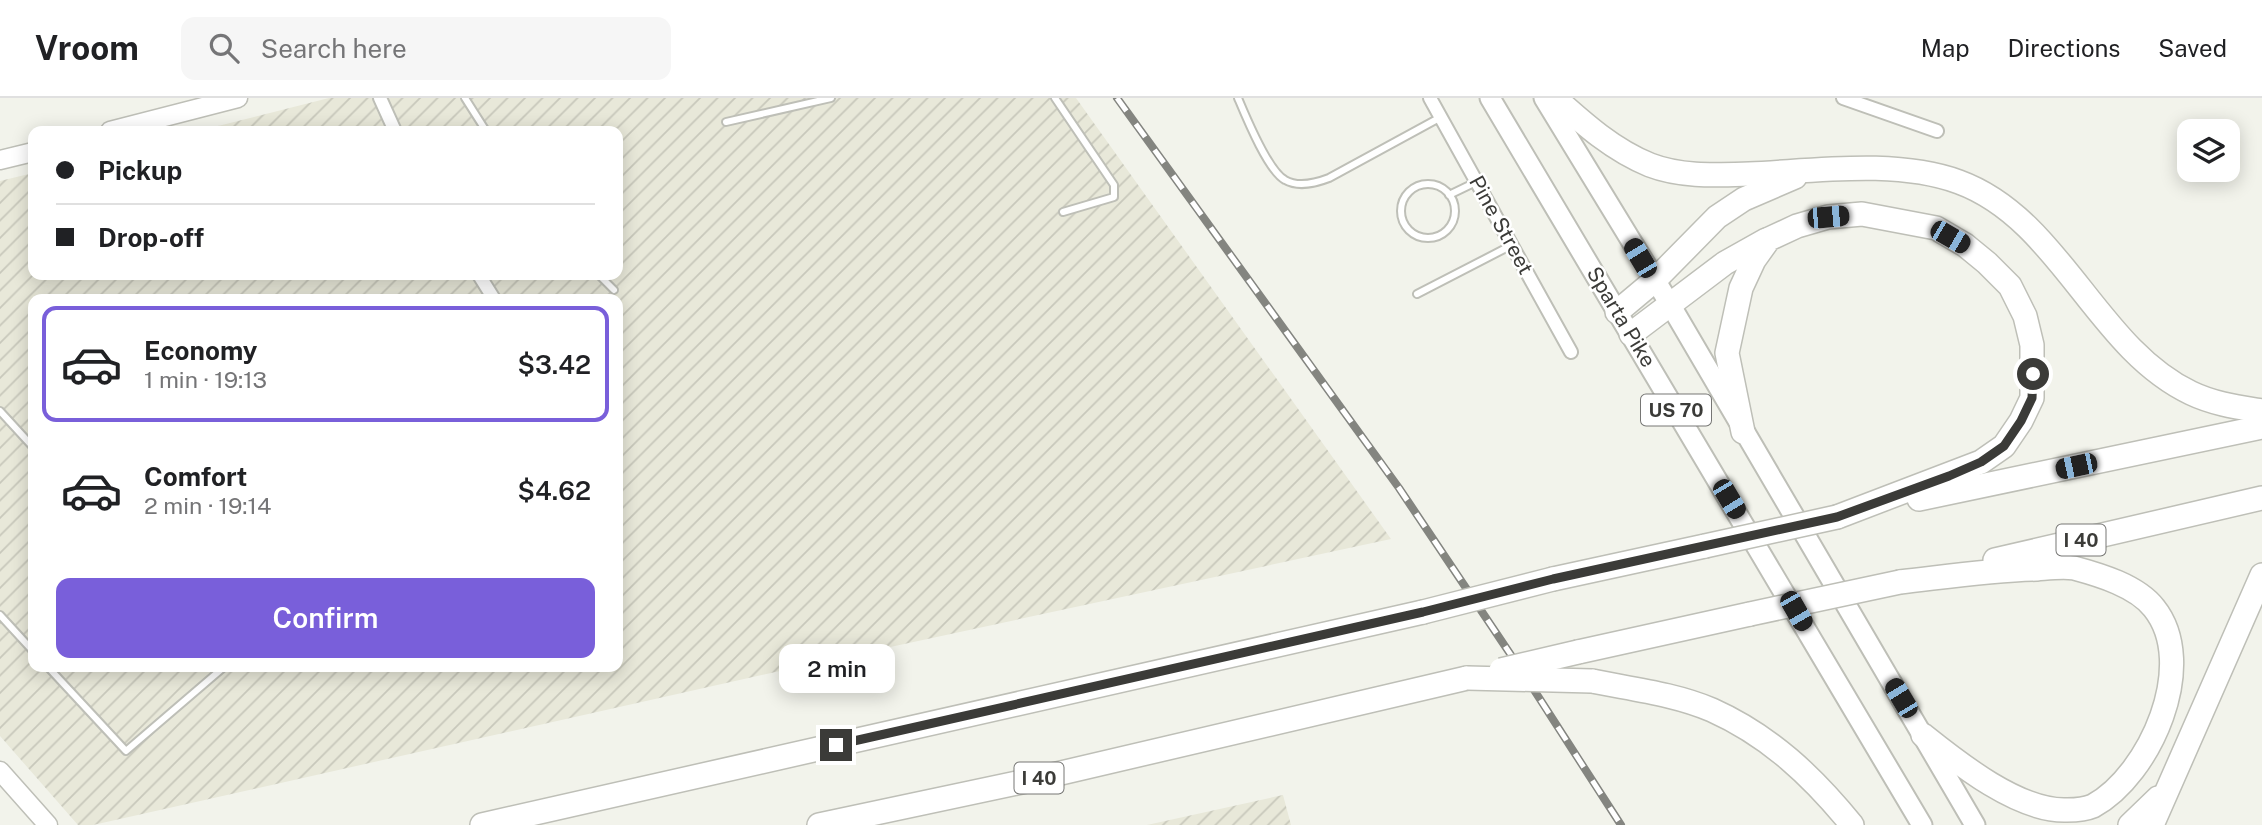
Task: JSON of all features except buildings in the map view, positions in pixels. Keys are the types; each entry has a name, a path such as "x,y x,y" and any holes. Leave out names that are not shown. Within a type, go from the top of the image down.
{"highway":[{"path":"1555,98 1597,135 1651,166 1684,173 1716,175 1873,167 1931,174 1983,193 2032,231 2126,344 2146,364 2189,393 2221,405 2262,411"},
{"path":"1618,312 1654,281 1717,217 1744,199 1815,170"},
{"path":"1631,334 1725,263 1797,226 1828,217 1862,214 1936,228 1965,245 2010,286 2032,345 2032,398 2004,446 1981,462 1837,517"},
{"path":"1743,432 1727,353 1741,288 1754,260 1769,239"},
{"path":"482,825 1423,612 1553,579 2262,427"},
{"name":"I 40","path":"819,825 1031,780 1578,652 1900,582 2262,498"},
{"path":"1900,582 2003,570 2071,567 2133,591 2154,608 2168,635 2172,660 2161,720 2137,766 2126,780 2091,807 2064,810 2035,804 2001,790 1967,771 1923,735"},
{"path":"2152,825 2262,575"},
{"path":"1467,678 1592,681 1667,696 1710,709 1781,750 1808,775 1852,825"},
{"path":"2130,825 2166,790"}],"main road":[{"name":"Sparta Pike","path":"1490,98 1922,825"},
{"name":"US 70","path":"1544,98 1671,306 1975,825"}],"street":[{"path":"127,126 208,102 238,98"},
{"path":"380,98 393,126"},
{"name":"Pine Street","path":"1430,98 1571,352"},
{"path":"1843,98 1937,131"},
{"path":"0,160 28,153"},
{"path":"0,771 48,825"}],"lane":[{"path":"465,98 483,126"},
{"path":"726,122 831,98"},
{"path":"1055,98 1114,185 1114,197 1063,212"},
{"path":"1238,98 1259,146 1276,171 1285,180 1301,184 1314,184 1329,178 1441,117"},
{"path":"1450,195 1476,182"},
{"path":"1419,186 1436,186 1450,195 1456,213 1442,234 1427,238 1413,233 1403,221 1402,204 1411,190 1419,186"},
{"path":"1417,295 1512,245"},
{"path":"604,280 614,290"},
{"path":"0,411 28,442"},
{"path":"0,615 28,646"},
{"path":"53,672 126,751 218,672"}],"shaded area":[{"path":"329,98 1076,98 1391,539 802,666 93,825 78,825 0,736 0,181 28,174 28,280 623,280 623,126 218,126"},
{"path":"1283,795 1291,825 1147,825"}],"railway":[{"path":"1117,98 1399,488 1621,825"}],"route":[{"path":"836,745 1423,612 1553,579 1837,517 1949,476 1981,462 2004,446 2032,398 2033,374"}]}
